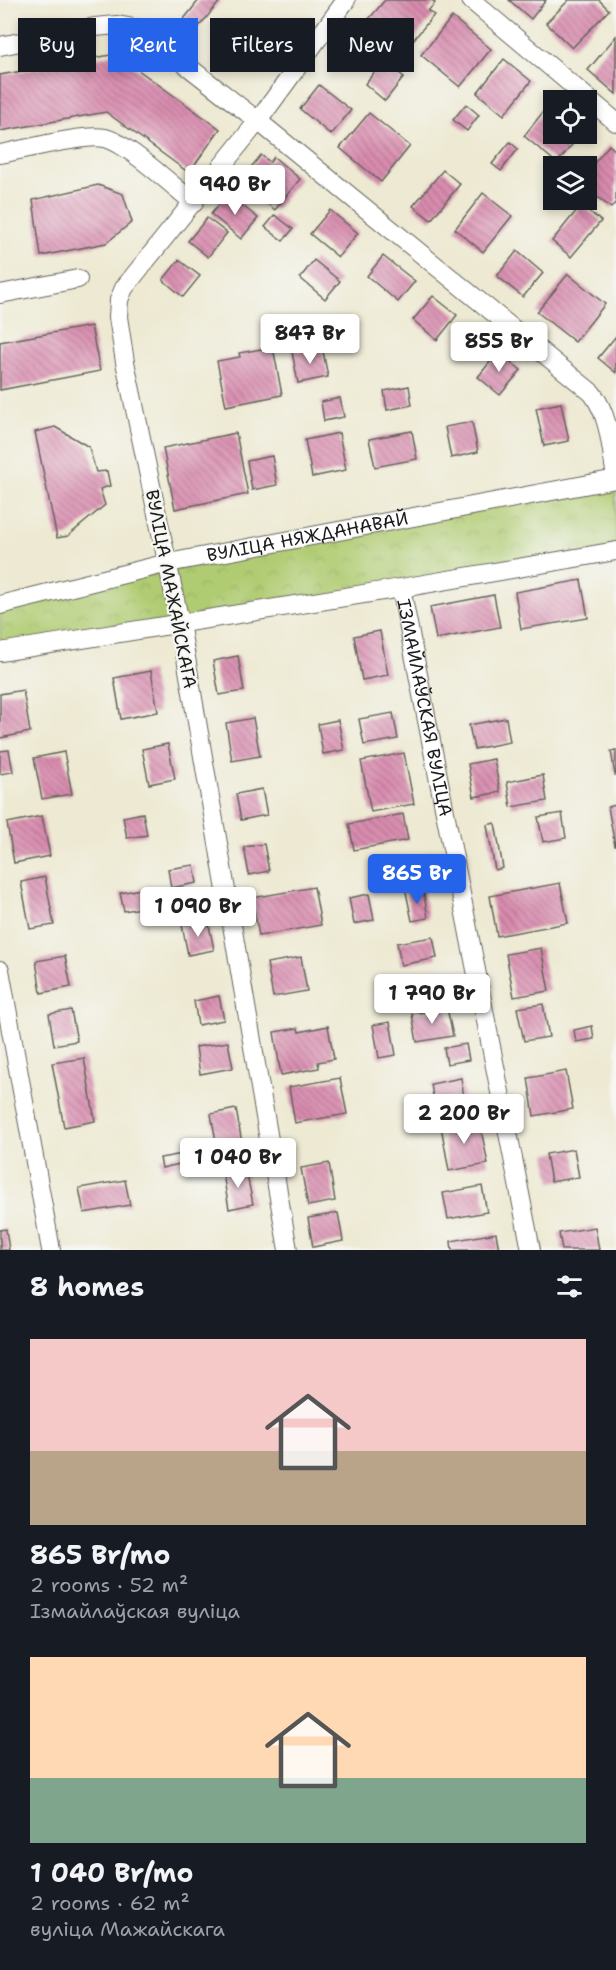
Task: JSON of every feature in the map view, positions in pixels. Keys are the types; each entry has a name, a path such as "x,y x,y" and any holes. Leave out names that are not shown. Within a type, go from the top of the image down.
{"street":[{"name":"ВУЛІЦА МАЖАЙСКАГА","path":"288,1250 180,623 125,362 118,309 124,288 258,121 346,0"},
{"path":"471,0 616,122"},
{"path":"0,46 95,27 140,28 592,393 600,403 605,416 616,478"},
{"path":"0,154 81,139 104,138 123,147 194,203"},
{"path":"0,294 78,279"},
{"name":"ВУЛІЦА НЯЖДАНАВАЙ","path":"0,605 168,563 616,478"},
{"path":"0,651 401,588 616,551"},
{"name":"ІЗМАЙЛАЎСКАЯ ВУЛІЦА","path":"401,588 531,1250"},
{"path":"1,980 51,1250"}],"green space":[{"path":"616,479 616,551 0,652 0,605"}],"building":[{"path":"199,0 221,0 198,28 198,18 185,18"},
{"path":"385,0 432,0 435,3 428,11 434,15 414,39 414,18 370,18"},
{"path":"509,0 546,0 531,19"},
{"path":"569,0 599,0 609,10 572,48 546,23"},
{"path":"452,17 491,49 460,87 421,55"},
{"path":"616,36 616,94 588,70"},
{"path":"108,55 108,72 141,72 220,129 189,173 106,112 0,131 0,75 18,72 96,72 96,58"},
{"path":"504,59 531,81 504,115 477,93"},
{"path":"374,72 398,72 404,77 385,101 365,84"},
{"path":"319,85 351,110 331,135 300,109"},
{"path":"466,104 479,115 467,131 453,120"},
{"path":"543,112 543,144 573,144 563,156 548,156 524,136"},
{"path":"369,113 410,146 381,182 340,148"},
{"path":"510,142 518,149 501,171 492,164"},
{"path":"609,145 616,151 616,202 611,208 597,197 597,160"},
{"path":"261,155 270,162 274,157 300,179 275,210 240,181"},
{"path":"443,170 460,184 431,220 413,206"},
{"path":"98,185 123,194 132,222 106,243 41,256 33,200"},
{"path":"483,193 512,216 483,252 455,229"},
{"path":"228,194 258,218 241,239 211,214"},
{"path":"330,210 358,233 338,257 310,234"},
{"path":"577,210 587,210 601,221 571,257 552,241"},
{"path":"275,215 293,229 283,241 265,227"},
{"path":"207,218 227,233 208,257 188,241"},
{"path":"517,251 543,273 523,297 497,276"},
{"path":"383,256 415,281 398,302 367,276"},
{"path":"179,260 200,276 183,297 163,280"},
{"path":"314,260 340,281 325,299 300,278"},
{"path":"568,274 605,304 575,342 537,312"},
{"path":"433,296 457,315 437,340 413,320"},
{"path":"91,326 100,371 0,390 0,342"},
{"path":"616,336 616,373 598,358"},
{"path":"322,346 328,377 298,383 292,352"},
{"path":"273,347 282,395 226,406 217,361 240,357 239,353"},
{"path":"498,352 521,370 500,395 478,377"},
{"path":"409,386 412,405 387,410 384,391"},
{"path":"340,398 344,417 324,421 321,402"},
{"path":"561,403 569,441 544,446 536,408"},
{"path":"472,422 478,452 451,458 445,427"},
{"path":"55,427 89,447 96,472 107,471 110,486 100,489 105,505 68,536 57,538 35,432"},
{"path":"412,431 417,459 375,467 369,439"},
{"path":"236,433 248,494 175,509 163,448"},
{"path":"339,433 346,470 312,477 305,440"},
{"path":"272,456 277,485 252,490 247,461"},
{"path":"581,580 588,618 521,629 515,592"},
{"path":"494,595 500,627 436,639 430,607"},
{"path":"380,631 388,675 362,680 354,636"},
{"path":"238,656 244,691 219,695 213,661"},
{"path":"151,671 158,712 121,719 114,678"},
{"path":"23,690 30,732 0,738 0,694"},
{"path":"393,713 398,739 364,745 359,719"},
{"path":"253,718 260,756 232,761 226,723"},
{"path":"506,718 510,742 474,749 469,725"},
{"path":"338,720 344,750 323,754 318,724"},
{"path":"168,744 175,779 149,784 142,749"},
{"path":"9,750 13,772 0,774 0,751"},
{"path":"616,750 616,775 615,775 611,751"},
{"path":"64,752 72,794 42,799 34,758"},
{"path":"404,753 414,804 371,812 361,761"},
{"path":"494,759 500,792 474,797 468,764"},
{"path":"543,775 547,801 511,807 507,782"},
{"path":"262,789 267,815 241,820 236,794"},
{"path":"616,805 616,846 615,846 608,807"},
{"path":"143,813 147,835 127,838 123,817"},
{"path":"562,813 566,838 543,842 538,817"},
{"path":"403,814 408,840 354,850 349,824"},
{"path":"42,816 50,856 14,863 7,823"},
{"path":"495,823 503,868 495,870 487,825"},
{"path":"264,844 269,871 249,875 244,847"},
{"path":"194,865 197,883 171,888 168,869"},
{"path":"45,877 54,925 30,929 21,882"},
{"path":"560,883 568,923 497,936 490,896"},
{"path":"151,887 154,906 124,911 120,893"},
{"path":"314,887 321,925 259,936 252,898"},
{"path":"423,889 428,918 412,921 406,892"},
{"path":"369,894 374,920 354,924 349,898"},
{"path":"208,920 214,950 188,955 182,925"},
{"path":"433,937 437,958 401,965 397,943"},
{"path":"541,948 549,991 514,997 506,954"},
{"path":"65,956 71,987 41,993 36,961"},
{"path":"301,957 307,991 273,997 267,963"},
{"path":"219,996 224,1020 198,1025 194,1001"},
{"path":"543,1004 549,1037 524,1041 517,1008"},
{"path":"447,1008 453,1036 417,1042 412,1014"},
{"path":"71,1010 77,1041 54,1045 49,1014"},
{"path":"390,1022 396,1055 379,1058 373,1025"},
{"path":"328,1026 334,1059 318,1062 319,1068 281,1075 274,1032 298,1028 299,1032"},
{"path":"592,1026 594,1039 576,1042 574,1030"},
{"path":"228,1042 233,1068 200,1074 196,1047"},
{"path":"466,1044 469,1060 447,1064 444,1048"},
{"path":"84,1058 95,1121 64,1127 52,1063"},
{"path":"566,1071 573,1109 534,1116 528,1078"},
{"path":"340,1078 347,1114 295,1123 289,1087"},
{"path":"461,1078 464,1097 434,1102 431,1084"},
{"path":"236,1109 243,1149 218,1153 211,1114"},
{"path":"479,1119 488,1164 449,1171 441,1126"},
{"path":"574,1149 579,1177 551,1182 546,1154"},
{"path":"183,1154 184,1163 162,1168 160,1158"},
{"path":"329,1163 335,1201 308,1206 301,1168"},
{"path":"246,1170 253,1204 229,1209 223,1174"},
{"path":"125,1180 130,1205 84,1213 79,1188"},
{"path":"482,1186 487,1212 448,1219 443,1193"},
{"path":"338,1213 343,1241 313,1247 308,1218"},
{"path":"595,1227 599,1250 562,1250 559,1233"},
{"path":"6,1229 9,1250 0,1250 0,1230"},
{"path":"496,1233 499,1250 452,1250 451,1241"}]}
